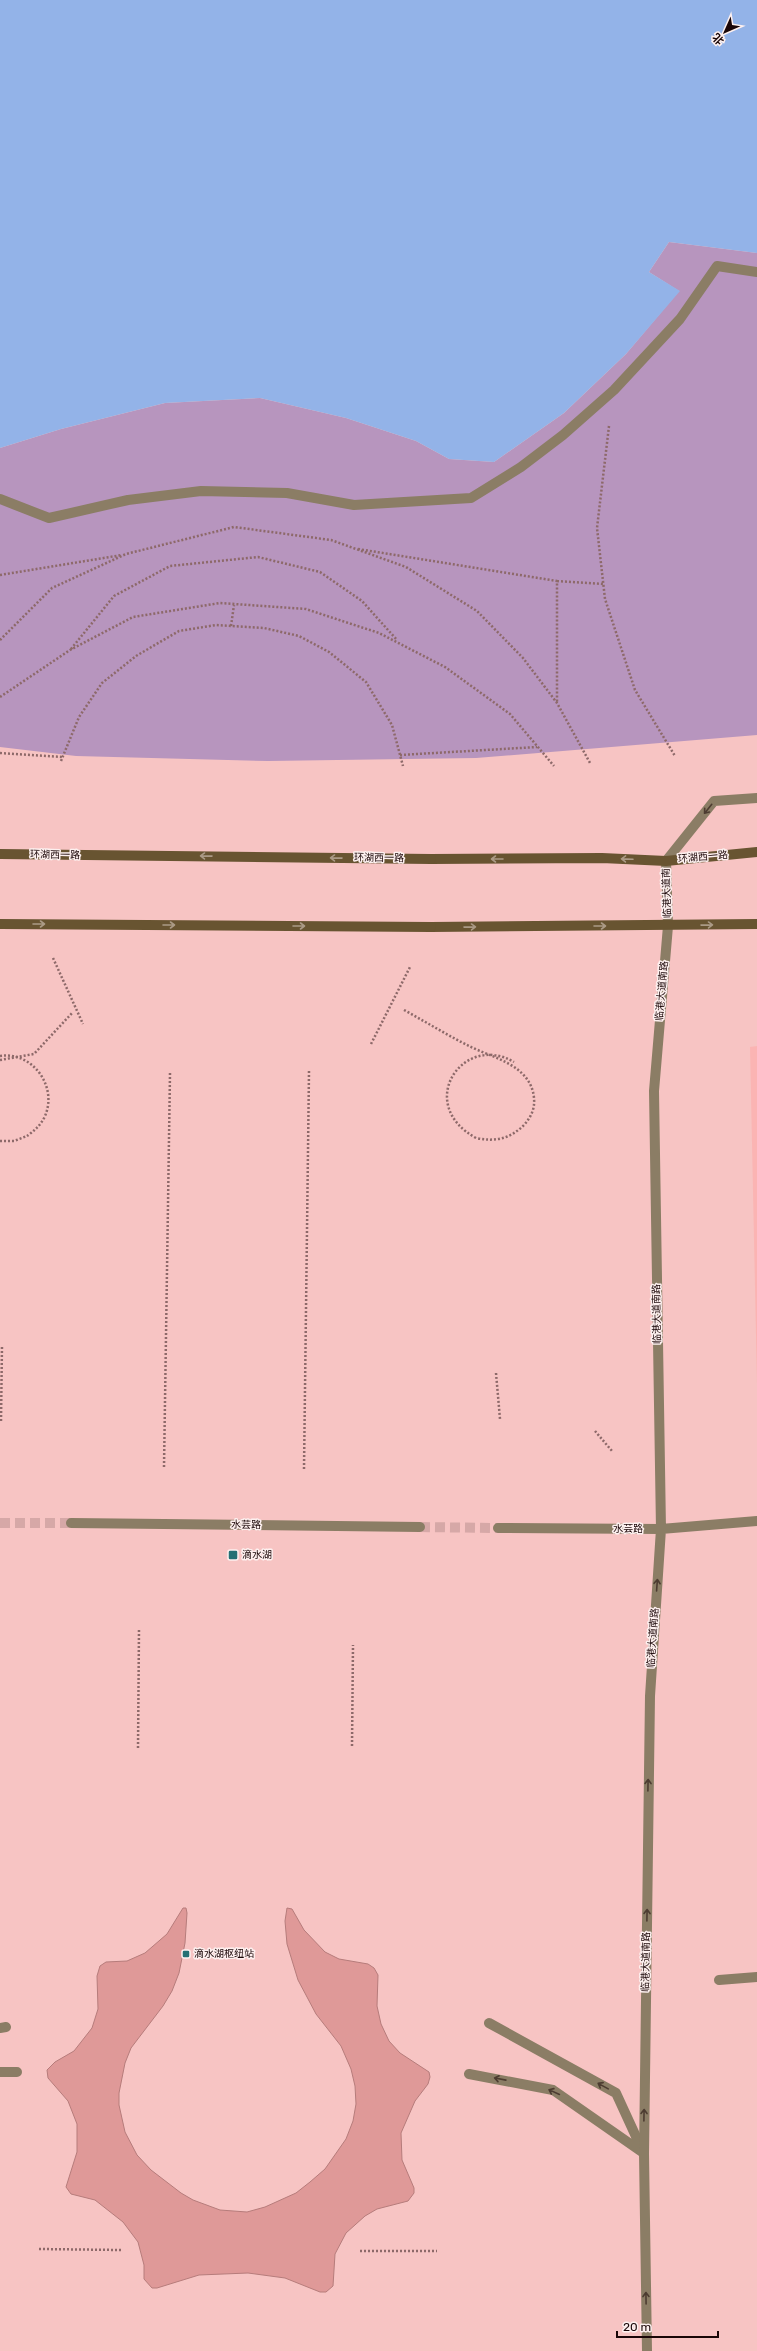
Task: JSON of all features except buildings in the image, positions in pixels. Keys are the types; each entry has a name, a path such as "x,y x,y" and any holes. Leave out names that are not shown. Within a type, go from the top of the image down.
{"main road":[{"name":"环湖西一路","path":"0,854 431,859 602,858 666,861 757,852"},
{"path":"0,924 431,927 757,924"}],"street":[{"path":"0,498 49,518 128,500 201,491 287,493 354,505 471,498 521,467 563,435 614,390 680,319 717,266 757,272"},
{"path":"666,861 714,801 757,798"},
{"name":"临港大道南","path":"666,861 668,926"},
{"name":"临港大道南路","path":"647,2351 644,2154 650,1696 660,1529 654,1091 668,926"},
{"name":"水芸路","path":"498,1528 660,1529 757,1521"},
{"name":"水芸路","path":"71,1523 420,1527"},
{"path":"719,1980 757,1978"},
{"path":"489,2023 616,2093 644,2154"},
{"path":"0,2072 17,2072"},
{"path":"469,2074 554,2090 644,2154"}],"path":[{"path":"610,422 597,528 605,600 635,690 675,756"},
{"path":"0,575 126,554 234,527 331,540 406,567 477,611 523,658 557,703 590,763"},
{"path":"352,548 557,581 603,584"},
{"path":"0,640 52,588 126,554"},
{"path":"70,650 114,596 170,566 258,557 320,572 362,601 398,642"},
{"path":"557,581 557,703"},
{"path":"0,697 70,650 133,617 220,604 306,609 379,633 445,667 510,714 554,766"},
{"path":"231,626 234,605"},
{"path":"61,761 80,717 102,683 136,656 179,631 216,625 264,628 299,636 330,652 366,682 392,725 403,766"},
{"path":"400,755 538,747"},
{"path":"0,753 63,757"},
{"path":"53,958 83,1024"},
{"path":"371,1044 410,967"},
{"path":"404,1010 470,1046 509,1064 528,1080 534,1091 535,1107 528,1120 517,1131 505,1138 490,1141 476,1138 464,1132 454,1122 448,1109 447,1095 450,1080 458,1068 469,1060 482,1055 496,1055 514,1062"},
{"path":"0,1060 34,1054 73,1012"},
{"path":"0,1056 19,1057 32,1064 42,1074 48,1088 49,1102 46,1116 38,1128 27,1136 14,1141 0,1141"},
{"path":"304,1468 309,1072"},
{"path":"164,1467 170,1073"},
{"path":"1,1421 2,1345"},
{"path":"496,1373 500,1419"},
{"path":"595,1431 612,1451"},
{"path":"138,1748 139,1628"},
{"path":"352,1746 353,1644"},
{"path":"39,2249 121,2250"},
{"path":"360,2252 437,2251"}],"shaded area":[{"path":"669,242 757,253 757,735 476,758 268,761 76,756 0,747 0,448 61,429 165,403 260,398 346,418 416,441 449,459 494,462 564,413 626,354 679,291 649,272"},
{"path":"757,1046 757,1383 750,1047"}],"water":[{"path":"0,0 757,0 757,253 669,242 649,272 680,291 626,354 564,413 494,462 449,459 416,441 346,418 260,398 165,403 61,429 0,448"}],"tunnel":[{"path":"0,1523 71,1523"},
{"path":"420,1527 498,1528"}],"place":[{"name":"滴水湖","path":"233,1555"},
{"name":"滴水湖枢纽站","path":"186,1954"}]}
